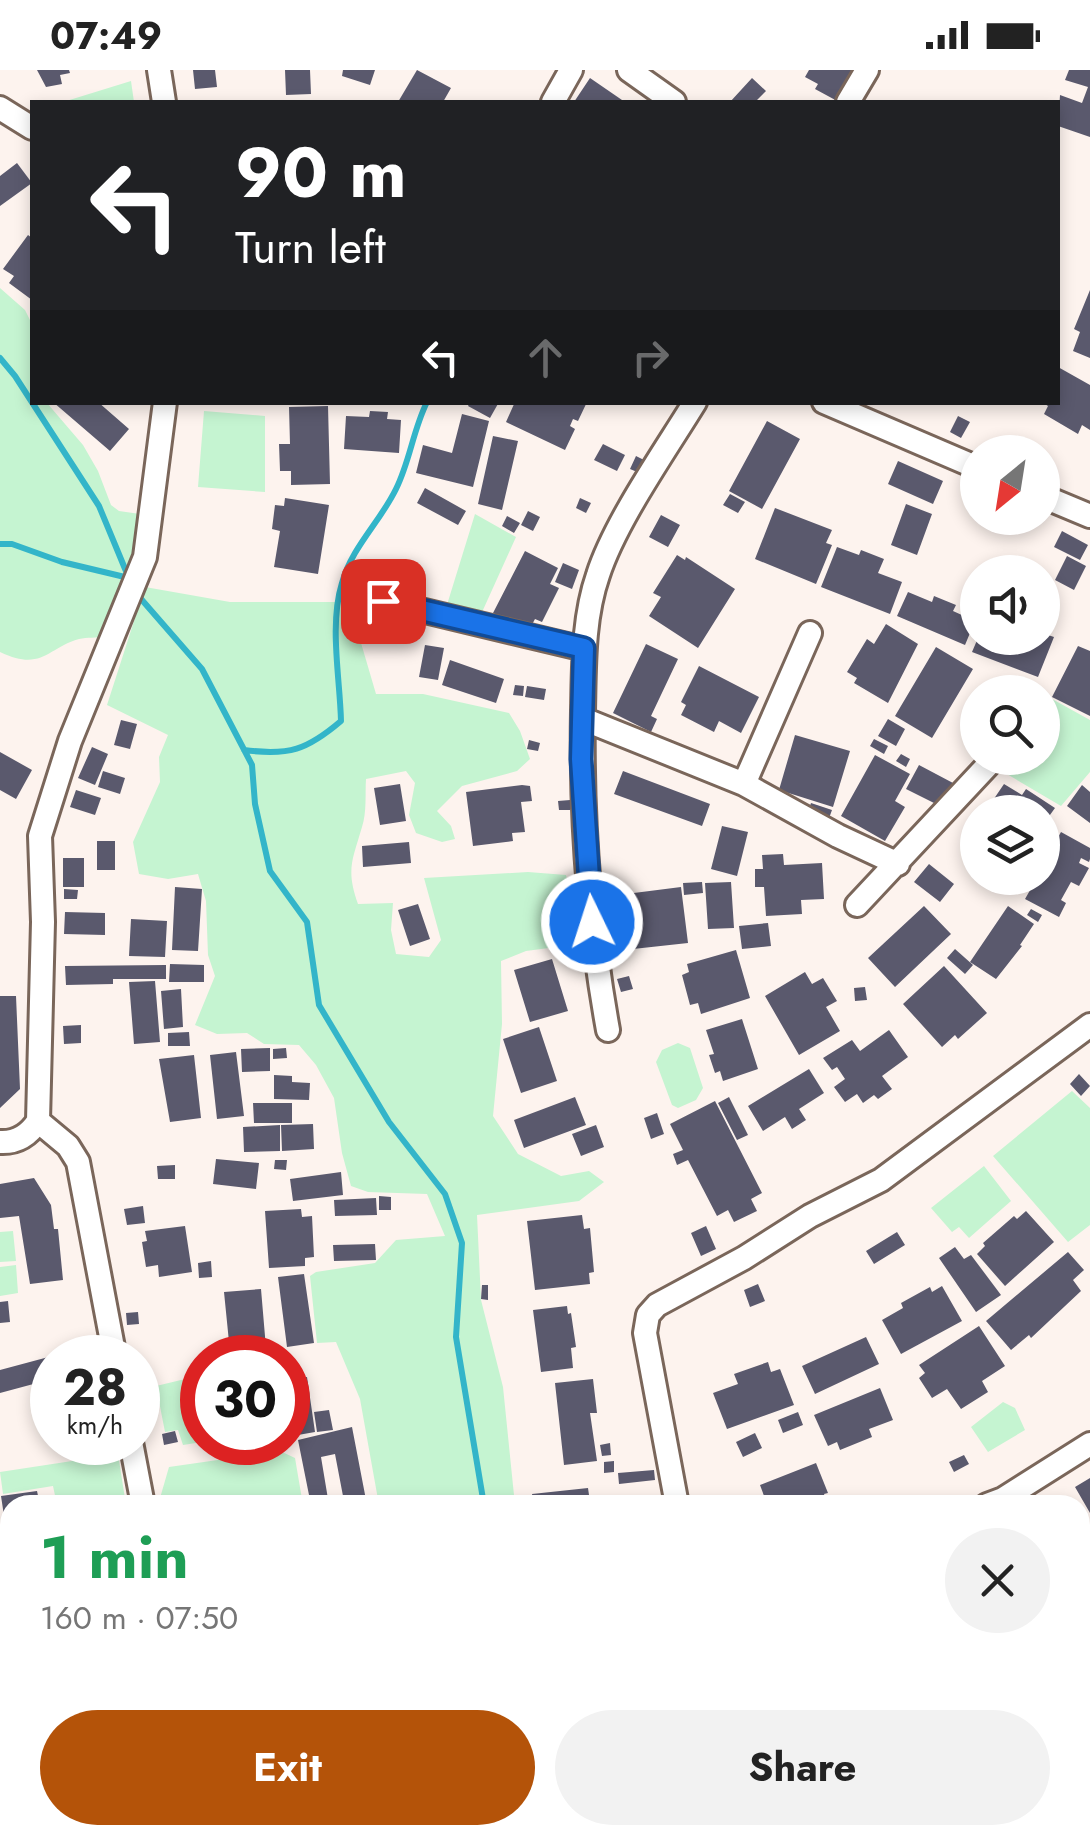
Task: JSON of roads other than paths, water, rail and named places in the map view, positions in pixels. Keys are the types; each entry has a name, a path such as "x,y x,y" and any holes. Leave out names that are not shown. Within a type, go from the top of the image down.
{"street":[{"path":"160,70 164,100"},
{"path":"554,100 571,70"},
{"path":"628,70 671,100"},
{"path":"849,100 867,70"},
{"path":"0,108 30,127"},
{"path":"0,1142 31,1133 38,1121 43,922 40,836 70,741 145,557 165,405"},
{"path":"608,1030 594,956 581,759 584,648 598,575 617,534 693,405"},
{"path":"831,405 960,460"},
{"path":"1060,504 1090,516"},
{"path":"383,601 584,648"},
{"path":"744,784 810,634"},
{"path":"583,719 744,784 898,864"},
{"path":"857,906 979,775"},
{"path":"674,1495 645,1333 648,1315 657,1305 744,1258 810,1216 882,1180 1090,1024"},
{"path":"38,1121 68,1146 78,1162 111,1335"},
{"path":"1009,1495 1090,1444"},
{"path":"135,1465 141,1495"}],"waterway":[{"path":"0,358 30,399"},
{"path":"34,405 99,506 128,576"},
{"path":"244,750 297,749 341,721 336,634 342,583 352,558 396,489 426,405"},
{"path":"0,544 12,544 62,562 129,578"},
{"path":"135,592 202,669 252,765 255,804 270,871 307,922 319,1005 389,1122 445,1194 462,1243 456,1337 482,1495"}]}
